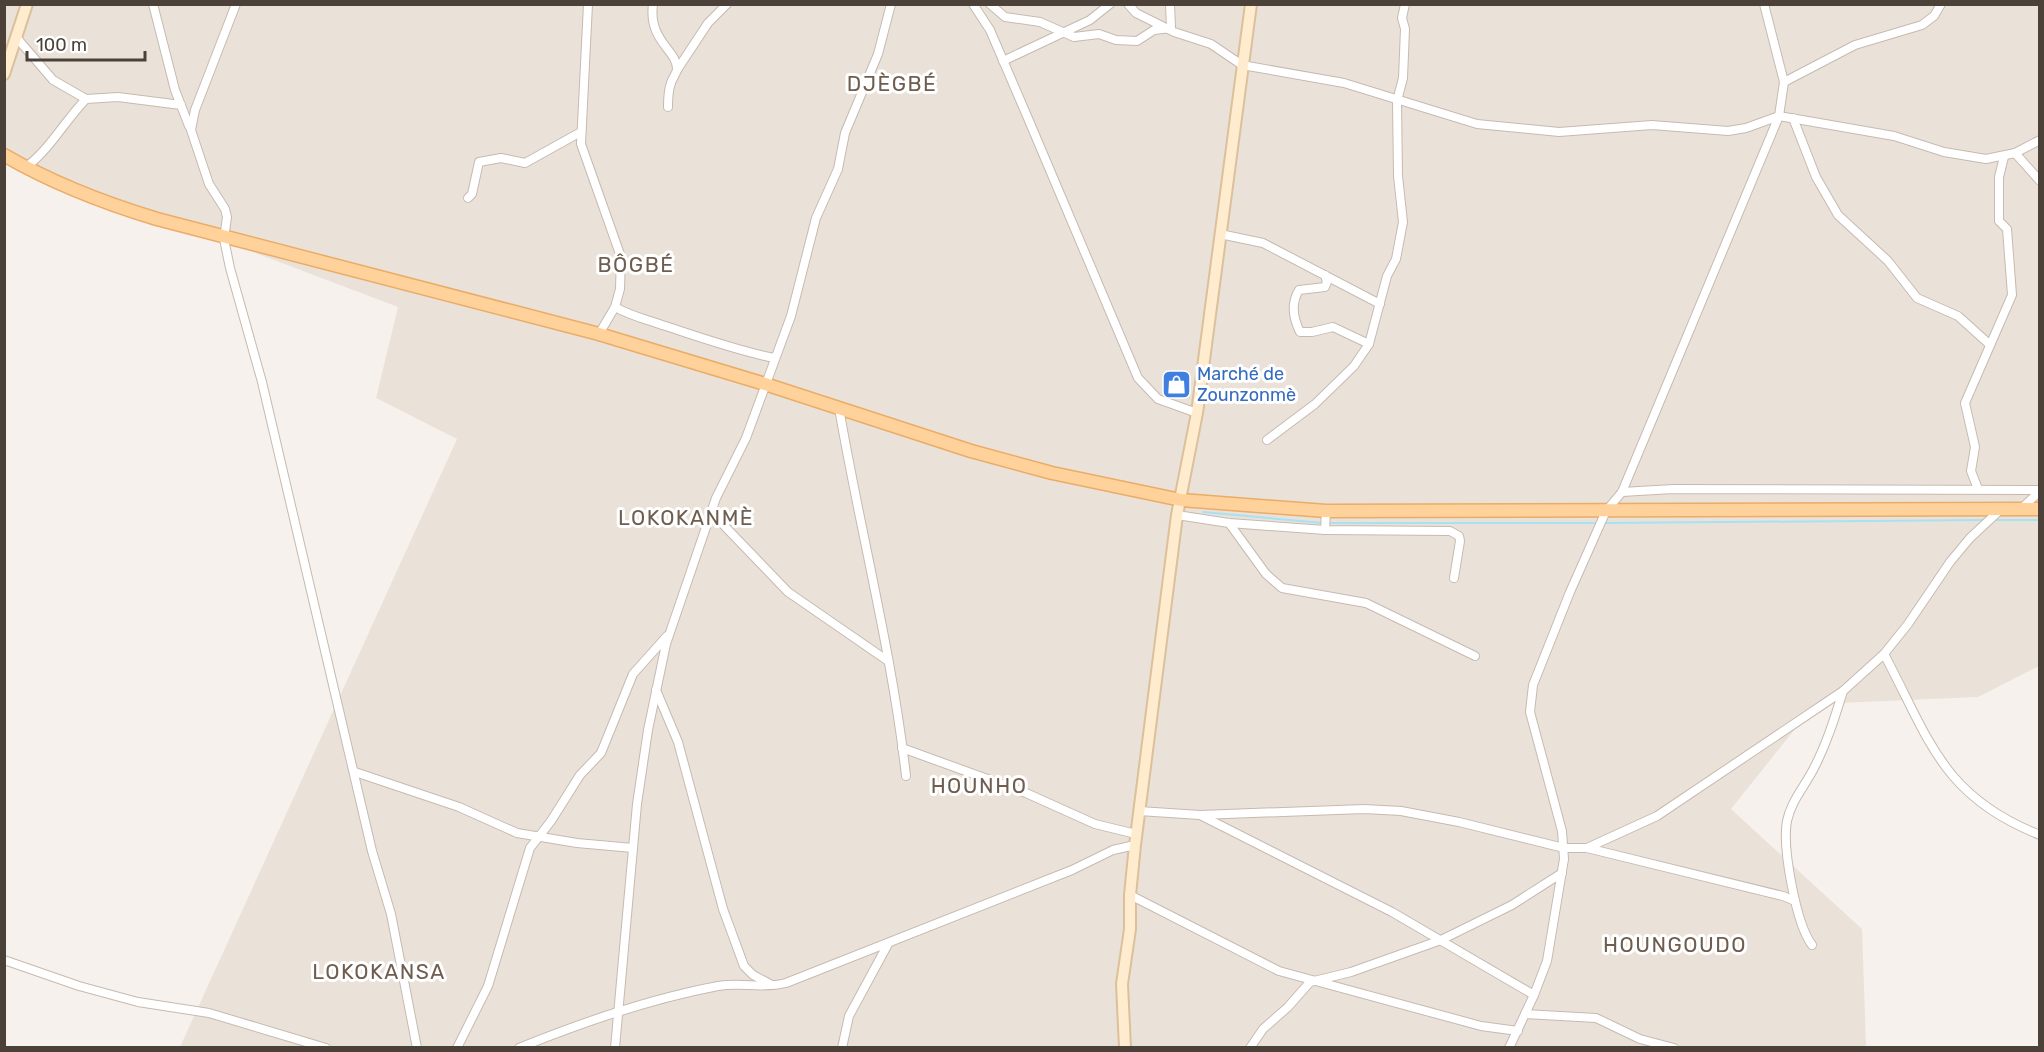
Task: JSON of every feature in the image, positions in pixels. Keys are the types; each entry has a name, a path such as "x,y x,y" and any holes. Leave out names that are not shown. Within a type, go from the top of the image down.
{"main road":[{"path":"4,155 99,200 224,239 599,334 765,384 971,451 1042,470 1180,500 1325,522 1606,510 2040,509"}],"street":[{"path":"4,74 27,4"},
{"path":"153,4 181,105 209,184 225,208 227,217 224,239 262,382 372,851 393,924 417,1047"},
{"path":"191,130 195,110 236,4"},
{"path":"588,4 587,56 579,133 584,156 619,245 620,289 615,307 599,334"},
{"path":"653,4 651,18 654,32 674,61 677,70"},
{"path":"668,107 668,93 677,70 708,23 727,4"},
{"path":"615,1047 633,848 648,730 670,632 711,512 746,438 791,316 816,218 838,169 848,122 872,70 891,4"},
{"path":"973,4 990,30 1138,378 1158,399 1197,413"},
{"path":"990,4 1005,17 1041,22 1074,37 1099,34 1116,40 1137,40 1154,30 1171,28 1170,4"},
{"path":"1003,61 1035,48 1062,32 1090,20 1110,4"},
{"path":"1128,4 1136,13 1166,28 1211,44 1242,65 1344,83 1477,124 1559,132 1653,125 1728,131 1746,128 1779,116 1894,136 1968,158 2004,157 2040,140"},
{"path":"1125,1047 1122,984 1130,929 1130,895 1135,840 1177,515 1197,413 1251,4"},
{"path":"1267,440 1315,405 1354,366 1369,344 1387,276 1396,259 1404,222 1398,176 1397,101 1403,78 1405,29 1402,18 1405,4"},
{"path":"1509,1047 1534,995 1552,942 1564,848 1530,703 1533,685 1606,510 1622,492 1779,116 1784,82 1764,4"},
{"path":"1784,82 1855,45 1922,25 1934,16 1941,4"},
{"path":"1090,20 1099,34"},
{"path":"16,37 53,80 86,99 118,97 181,105"},
{"path":"26,167 43,154 70,115 86,99"},
{"path":"1793,118 1816,177 1838,215 1865,243 1888,261 1917,298 1958,316 1988,343"},
{"path":"468,198 472,194 479,162 501,158 525,163 579,133"},
{"path":"2015,153 2040,182"},
{"path":"1978,489 1971,471 1976,447 1965,403 1988,343 2012,295 2007,229 1999,222 1999,177 2004,157"},
{"path":"1220,234 1263,243 1380,304"},
{"path":"1325,275 1327,282 1325,287 1299,290 1295,296 1294,320 1300,332 1333,327 1369,344"},
{"path":"615,307 634,318 660,324 720,345 774,358"},
{"path":"839,408 888,661 906,776"},
{"path":"1622,492 1684,488 2040,491"},
{"path":"2021,509 2040,491"},
{"path":"1587,848 1657,816 1843,691 1884,654 1908,624 1950,562 1970,538 2002,509"},
{"path":"711,512 788,592 888,661"},
{"path":"1177,515 1229,523 1325,522 1450,531 1459,536 1460,541 1454,578"},
{"path":"1229,523 1272,581 1282,588 1366,603 1475,656"},
{"path":"457,1047 488,986 522,870 536,838 551,821 580,775 601,753 633,674 670,632"},
{"path":"1884,654 1927,742 1947,770 1984,806 2040,835"},
{"path":"656,690 678,742 723,909 744,966 753,975 775,986"},
{"path":"1812,945 1801,924 1794,901 1787,821 1794,800 1822,752 1843,691"},
{"path":"902,748 1026,793 1135,840"},
{"path":"355,772 459,807 496,825 536,838 633,848"},
{"path":"1139,811 1200,815 1364,809 1401,812 1468,824 1564,848 1587,848 1794,901"},
{"path":"1200,815 1441,940 1534,995"},
{"path":"519,1047 618,1012 691,991 727,984 775,986 888,944 1072,870 1135,840"},
{"path":"1250,1047 1263,1029 1288,1007 1310,981 1351,972 1441,940 1512,905 1562,873"},
{"path":"1130,895 1242,954 1310,981 1481,1026 1518,1031"},
{"path":"842,1047 849,1016 874,966 888,944"},
{"path":"4,960 107,994 138,1002 209,1013 326,1047"},
{"path":"1525,1014 1596,1018 1640,1038 1674,1047"}],"shaded area":[{"path":"4,5 2039,5 2039,666 1978,697 1815,704 1731,809 1862,929 1866,1045 1863,1047 180,1047 457,439 376,398 398,307 5,158"}],"waterway":[{"path":"1203,512 1323,523"},
{"path":"1605,523 1986,520"},
{"path":"1992,520 2040,520"},
{"path":"1329,523 1599,523"}],"place":[{"name":"Marché de Zounzonmè","path":"1176,384"}],"district":[{"name":"DJÈGBÉ","path":"892,84"},
{"name":"BÔGBÉ","path":"636,265"},
{"name":"LOKOKANMÈ","path":"686,518"},
{"name":"HOUNHO","path":"979,786"},
{"name":"HOUNGOUDO","path":"1675,945"},
{"name":"LOKOKANSA","path":"379,972"}]}
